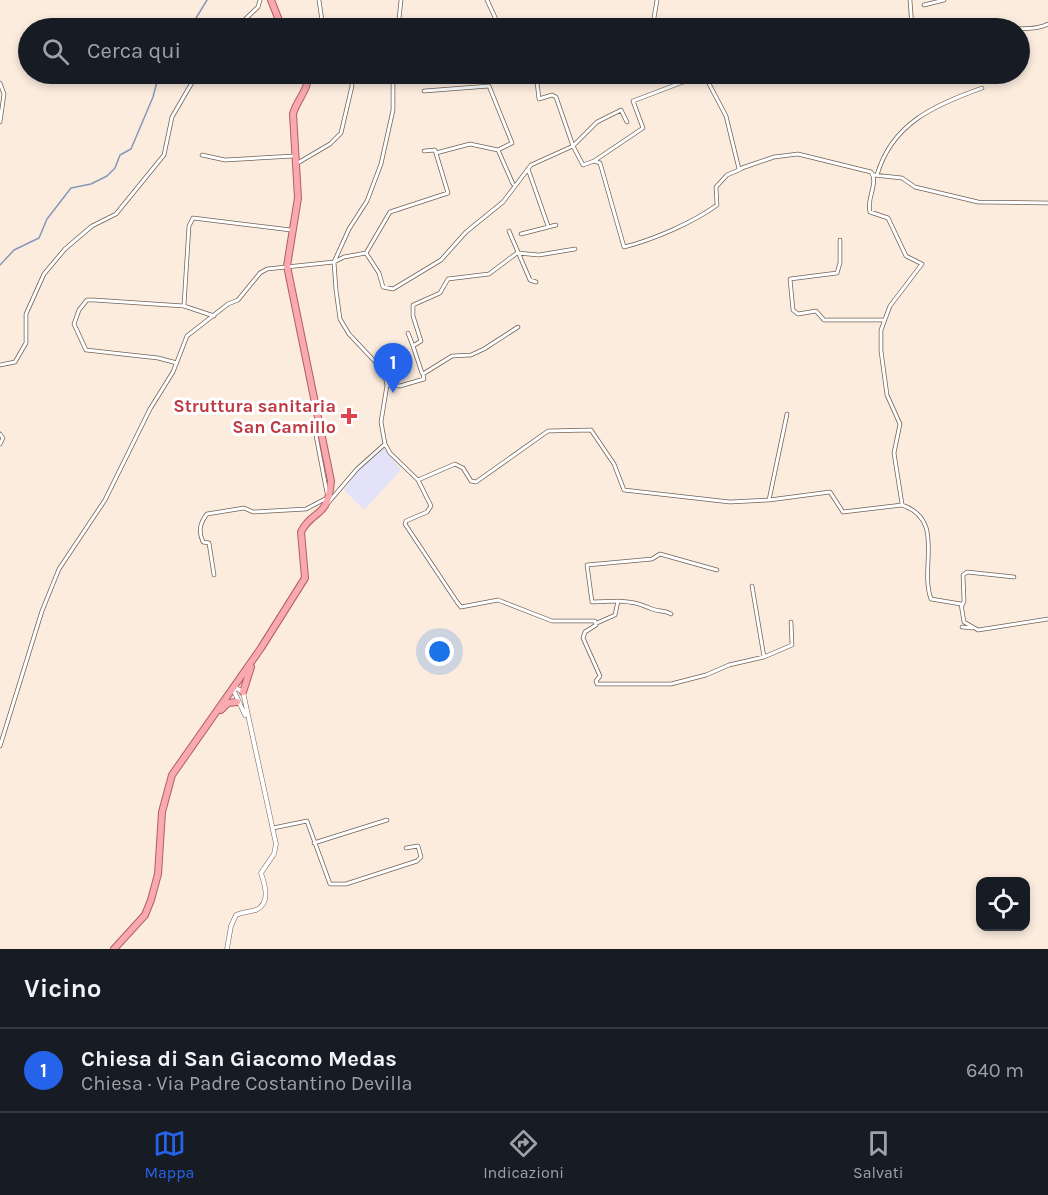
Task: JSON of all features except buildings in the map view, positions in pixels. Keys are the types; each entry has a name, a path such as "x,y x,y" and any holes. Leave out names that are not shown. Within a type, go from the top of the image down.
{"main road":[{"path":"271,0 278,18"},
{"path":"114,949 145,915 158,874 162,812 167,787 177,765 261,648 305,578 301,532 326,504 331,481 287,269 291,230 298,198 293,114 295,103 307,84"},
{"path":"243,692 244,681 261,648"},
{"path":"208,723 228,703 237,702"}],"street":[{"path":"247,18 258,8 260,0"},
{"path":"319,0 322,18"},
{"path":"399,18 401,0"},
{"path":"487,0 495,18"},
{"path":"654,18 657,0"},
{"path":"910,0 911,18"},
{"path":"924,5 944,0"},
{"path":"1030,30 1048,24"},
{"path":"0,83 4,94 0,122"},
{"path":"0,365 15,362 22,353 26,343 26,314 33,295 56,258 92,226 116,214 164,155 172,117 191,84"},
{"path":"296,164 330,144 341,133 352,84"},
{"path":"393,84 393,110 381,164 367,201 348,229 334,262 340,319 349,334 380,367 387,386 381,422 385,444 390,453 418,480 431,506 427,512 408,520 405,524 461,607 498,600 552,621 597,623"},
{"path":"537,84 539,99 552,95 556,97 573,146 583,165 643,128 632,105 633,101 678,84"},
{"path":"708,84 726,116 732,148 741,169"},
{"path":"424,91 489,86 512,143 498,150 470,144 436,153"},
{"path":"902,505 894,453 900,424 887,395 881,351 884,320 897,296 922,264 906,256 888,218 870,212 868,201 885,150 898,135 934,107 982,88"},
{"path":"366,253 374,264 383,287 393,290 441,260 466,232 502,202 513,184 527,168 573,146 597,123 621,110 627,122"},
{"path":"278,267 287,269 334,262 344,257 366,253 390,212 448,193 434,149 424,151"},
{"path":"498,150 513,184"},
{"path":"594,160 600,163 624,247 647,242 674,226 699,218 717,205 716,187 727,175 774,157 798,154 875,175 902,178 915,187 978,202 1048,203"},
{"path":"202,155 225,160 296,156"},
{"path":"527,168 548,226"},
{"path":"184,306 189,226 193,218 291,230"},
{"path":"521,234 556,225"},
{"path":"509,231 530,280 536,282"},
{"path":"840,240 840,263 837,273 790,279 793,310 798,314 816,311 824,320 884,320"},
{"path":"413,346 421,341 413,316 413,304 440,293 448,279 489,274 509,257 520,253 539,255 575,249"},
{"path":"0,746 42,611 59,569 101,505 177,363 187,336 228,304 238,300 260,273 284,264 288,257"},
{"path":"278,267 287,269"},
{"path":"177,363 158,358 86,350 74,324 79,310 87,300 184,306 214,316"},
{"path":"423,374 452,356 471,355 518,327"},
{"path":"387,386 400,386 424,379 408,333"},
{"path":"769,500 787,414"},
{"path":"214,575 209,543 203,542 201,536 200,522 207,514 244,508 253,512 306,509 324,500 327,493 314,425 319,424"},
{"path":"418,480 455,464 463,468 471,481 476,482 549,431 591,430 614,464 624,490 730,502 769,500 830,492 843,512 902,505 926,522 929,534 927,581 931,599 962,606"},
{"path":"0,434 3,438 0,444"},
{"path":"326,504 357,469 385,444"},
{"path":"671,614 665,610 654,610 643,603 592,602 587,565 652,559 660,554 717,570"},
{"path":"972,628 962,619 963,575 967,572 1014,577"},
{"path":"752,586 764,657"},
{"path":"618,601 615,615 597,623 585,632 583,638 600,676 597,684 671,684 706,675 729,665 764,657 793,644 791,622"},
{"path":"962,627 978,630 1048,619"},
{"path":"227,949 231,927 237,915 258,909 264,902 266,889 261,873 275,849 273,828 243,692 233,687"},
{"path":"233,687 237,702 247,718"},
{"path":"273,828 305,820 327,882 340,885 417,861 422,855 418,846 406,848"},
{"path":"314,843 387,820"}],"shaded area":[{"path":"384,448 401,470 364,510 344,490 360,468"}],"waterway":[{"path":"196,18 207,0"},
{"path":"0,265 14,250 39,238 47,219 71,188 91,184 107,176 115,168 120,155 131,149 156,84"}],"place":[{"name":"Chiesa di San Giacomo Medas","path":"393,393"},
{"name":"Struttura sanitaria San Camillo","path":"349,416"}]}
